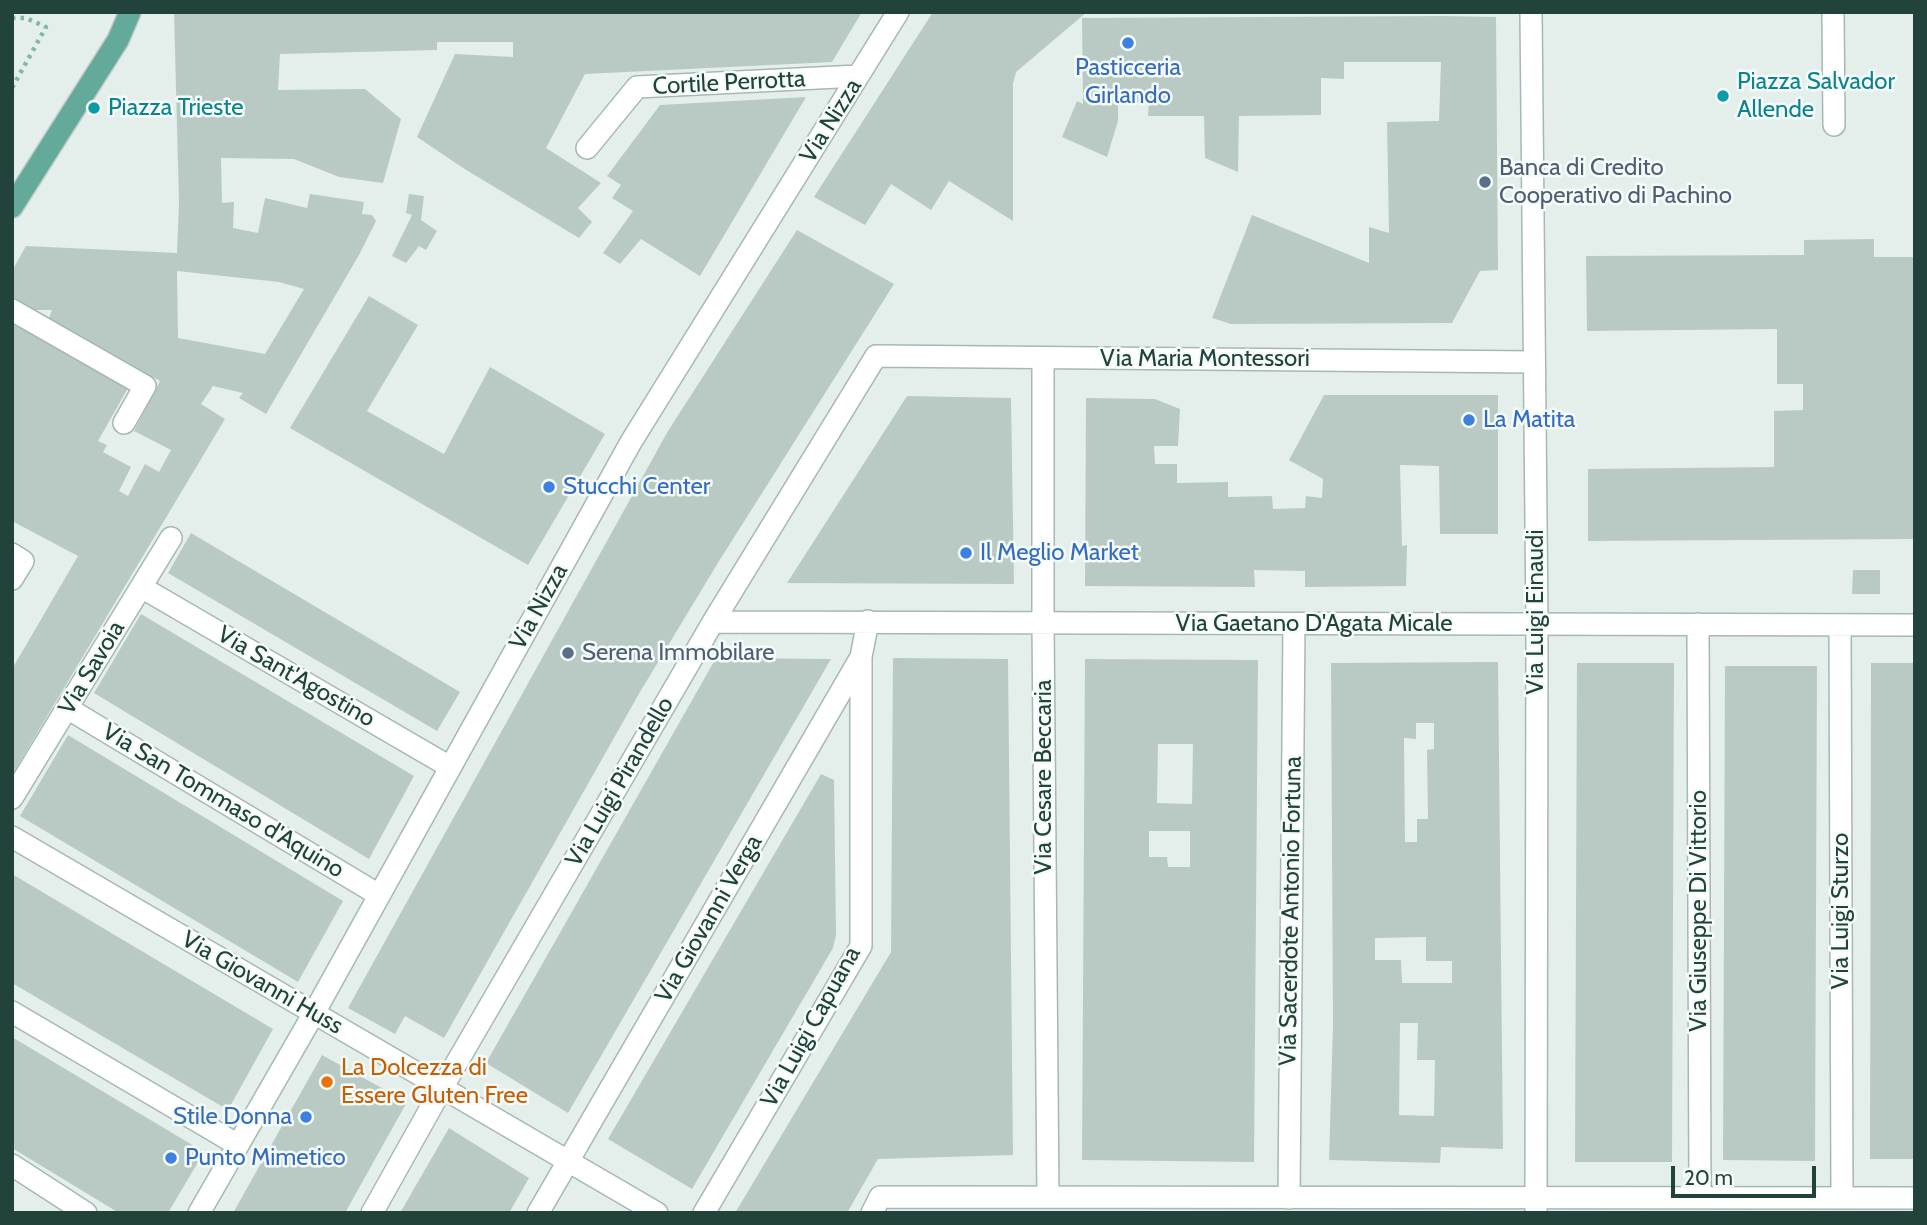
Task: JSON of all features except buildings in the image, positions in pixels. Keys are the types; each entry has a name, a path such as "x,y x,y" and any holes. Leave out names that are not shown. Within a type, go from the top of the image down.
{"main road":[{"path":"12,207 118,40 130,12"}],"street":[{"name":"Via Nizza","path":"199,1213 314,1013 631,442 898,12"},
{"name":"Via Luigi Einaudi","path":"1531,12 1537,624 1536,1205"},
{"path":"1833,12 1834,125"},
{"name":"Cortile Perrotta","path":"587,148 637,87 858,76"},
{"path":"12,310 145,386 124,423"},
{"name":"Via Maria Montessori","path":"876,356 1534,362"},
{"name":"Via Luigi Pirandello","path":"372,1213 713,622 876,356"},
{"name":"Via Cesare Beccaria","path":"1043,358 1048,1197"},
{"name":"Via Savoia","path":"12,798 171,538"},
{"path":"12,554 23,561 12,579"},
{"name":"Via Sant'Agostino","path":"141,587 450,767"},
{"name":"Via Giovanni Verga","path":"538,1213 861,657 868,621"},
{"name":"Via Gaetano D'Agata Micale","path":"713,622 1915,625"},
{"name":"Via Sacerdote Antonio Fortuna","path":"1289,1198 1294,624"},
{"name":"Via Giuseppe Di Vittorio","path":"1698,624 1700,1198"},
{"name":"Via Luigi Sturzo","path":"1840,625 1842,1198"},
{"name":"Via Luigi Capuana","path":"705,1213 861,946 861,657"},
{"name":"Via San Tommaso d'Aquino","path":"68,708 379,895"},
{"name":"Via Giovanni Huss","path":"12,837 657,1213"},
{"path":"12,1012 238,1145"},
{"path":"12,1165 86,1213"},
{"path":"872,1213 880,1197 1289,1198 1536,1205 1700,1198 1915,1198"}],"path":[{"path":"12,18 26,18 46,27 12,88"}],"place":[{"name":"Pasticceria Girlando","path":"1128,43"},
{"name":"Piazza Salvador Allende","path":"1723,96"},
{"name":"Piazza Trieste","path":"94,108"},
{"name":"Banca di Credito Cooperativo di Pachino","path":"1485,182"},
{"name":"La Matita","path":"1469,420"},
{"name":"Stucchi Center","path":"549,487"},
{"name":"Il Meglio Market","path":"966,553"},
{"name":"Serena Immobilare","path":"568,653"},
{"name":"La Dolcezza di Essere Gluten Free","path":"327,1082"},
{"name":"Stile Donna","path":"306,1117"},
{"name":"Punto Mimetico","path":"171,1158"}]}
